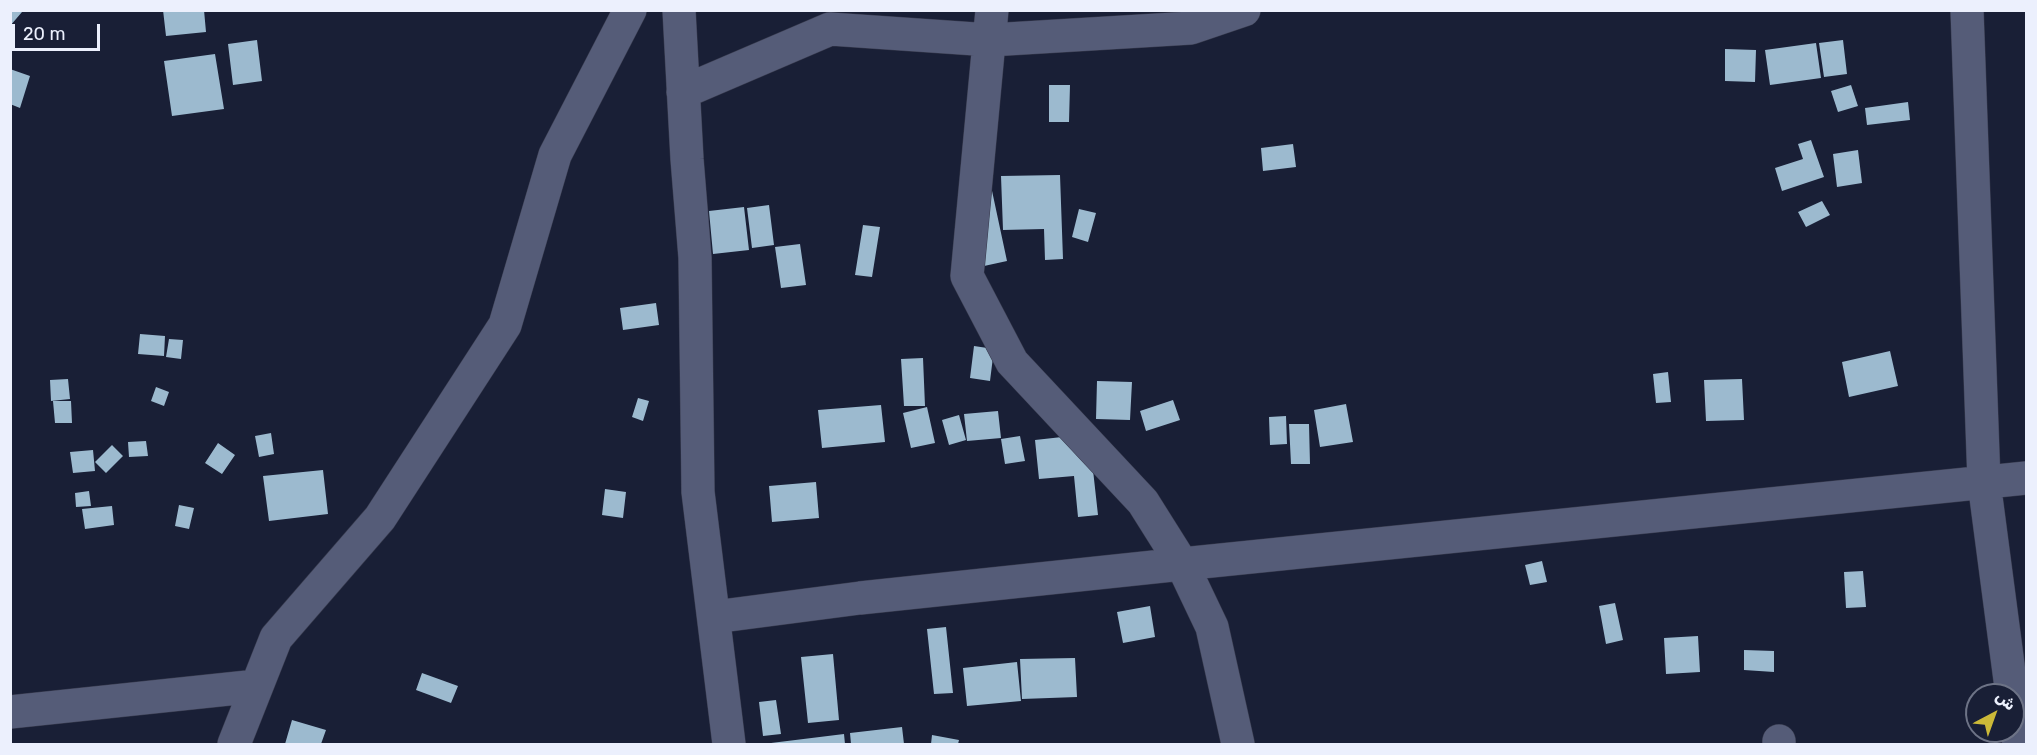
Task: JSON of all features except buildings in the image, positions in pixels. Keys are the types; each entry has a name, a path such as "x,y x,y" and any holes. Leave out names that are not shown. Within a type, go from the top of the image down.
{"street":[{"path":"234,744 276,638 380,518 505,325 555,155 630,10"},
{"path":"679,10 695,258 698,492 729,744"},
{"path":"683,92 830,29 991,25 1191,28 1244,10"},
{"path":"1967,10 1984,482 2010,683"},
{"path":"991,25 967,276 1012,362 1143,502 1182,564 1212,627 1238,744"},
{"path":"714,617 860,598 2026,478"},
{"path":"10,712 257,686"}]}
